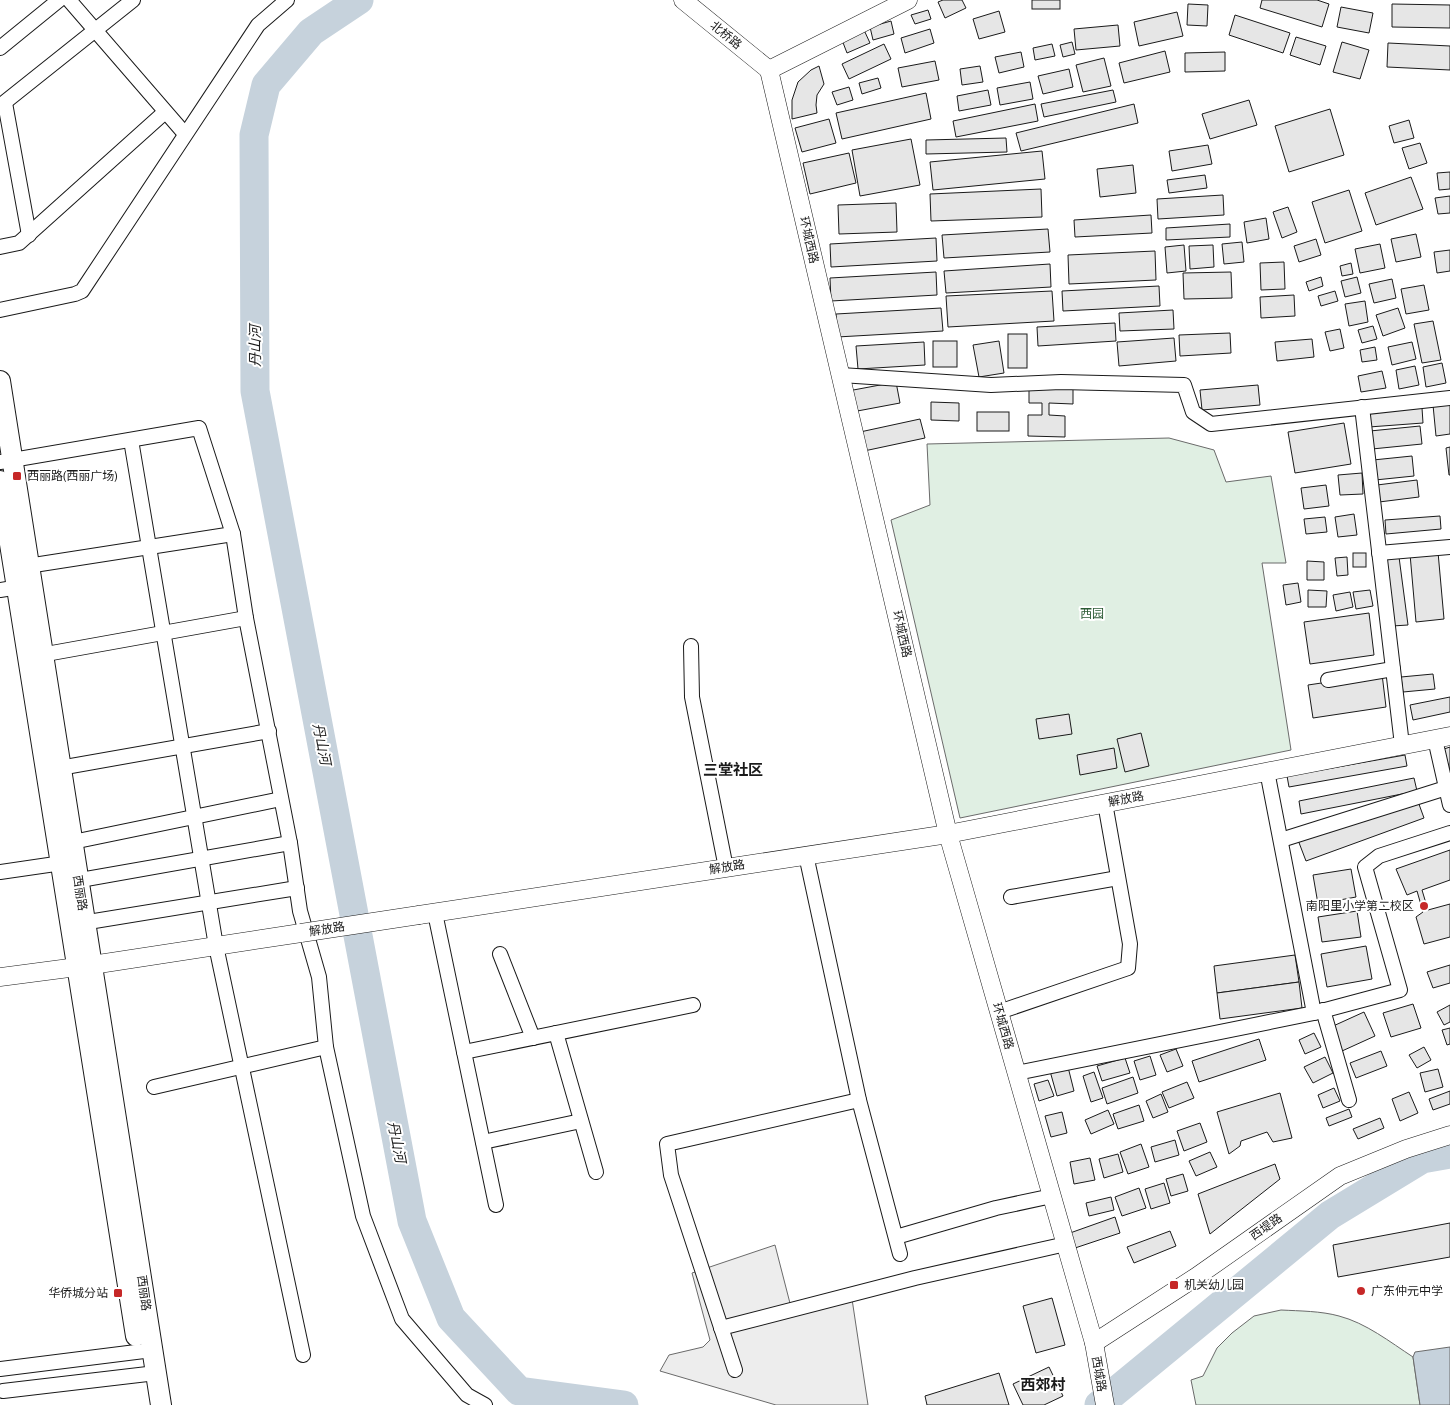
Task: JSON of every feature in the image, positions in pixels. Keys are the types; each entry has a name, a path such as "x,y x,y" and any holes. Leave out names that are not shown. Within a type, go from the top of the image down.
{"main road":[{"name":"西丽路","path":"0,381 17,580"},
{"name":"西丽路","path":"0,481 17,580 34,656 85,966 127,1183 149,1374 161,1405"},
{"name":"西丽路","path":"147,1405 149,1374"}],"street":[{"path":"0,48 59,0"},
{"path":"69,0 185,134"},
{"path":"29,235 2,104 133,0"},
{"name":"北桥路","path":"683,0 769,70"},
{"path":"769,70 908,0"},
{"path":"0,310 76,294 82,290 258,25 278,3"},
{"name":"环城西路","path":"769,70 948,834 1094,1343"},
{"path":"0,247 19,243 29,235 166,112"},
{"path":"841,375 991,384 1061,382 1184,385 1193,412 1211,424 1450,398"},
{"path":"1362,407 1402,745"},
{"path":"6,461 199,428 233,534 246,618 290,843 300,911 319,977 326,1047 363,1216 402,1319 467,1395 485,1405"},
{"path":"131,440 216,946 303,1355"},
{"path":"17,580 149,547 233,534"},
{"path":"1379,553 1450,547"},
{"path":"34,656 246,618"},
{"path":"691,646 692,697 726,868"},
{"path":"1328,680 1393,669"},
{"path":"53,769 269,731"},
{"path":"1442,737 1446,788 1450,805"},
{"name":"解放路","path":"0,977 85,966 948,834 1442,737"},
{"path":"1267,771 1319,1011 1349,1100"},
{"path":"1281,840 1446,788"},
{"path":"0,872 194,817 282,799"},
{"path":"999,1012 1128,968 1130,944 1105,803"},
{"path":"1017,1073 1319,1011 1400,990 1365,867 1379,856 1450,833"},
{"path":"71,882 290,843"},
{"path":"806,855 859,1100 900,1254"},
{"path":"1011,897 1118,878"},
{"path":"78,924 297,888"},
{"path":"427,914 464,1052 496,1205"},
{"path":"500,954 533,1038"},
{"path":"464,1052 693,1005"},
{"path":"556,1033 596,1172"},
{"path":"154,1086 326,1047"},
{"path":"735,1370 671,1175 667,1144 859,1100"},
{"path":"483,1142 581,1121"},
{"name":"西堤路","path":"1094,1343 1196,1277 1340,1176 1450,1135"},
{"path":"896,1237 996,1208 1052,1196"},
{"path":"721,1328 915,1278 1066,1244"},
{"name":"西城路","path":"1094,1343 1105,1405"},
{"path":"0,1369 145,1351"},
{"path":"1,1390 149,1374"}],"green space":[{"name":"西园","path":"1169,438 1214,450 1226,482 1271,476 1286,563 1262,563 1291,750 960,818 891,520 930,505 927,444"},
{"path":"1281,1310 1310,1311 1349,1319 1378,1334 1413,1357 1420,1405 1196,1405 1191,1380 1203,1376 1217,1348 1232,1333 1254,1316"}],"shaded area":[{"path":"775,1245 792,1311 852,1299 868,1405 776,1405 660,1371 669,1355 703,1347 710,1340 692,1273"},
{"path":"1450,1347 1450,1405 1420,1405 1413,1357 1415,1352"}],"building":[{"path":"943,0 962,0 966,8 945,18 938,2"},
{"path":"1032,0 1060,0 1060,9 1032,9"},
{"path":"1262,0 1317,0 1329,4 1322,27 1260,8"},
{"path":"1188,4 1208,5 1207,26 1187,25"},
{"path":"1392,4 1450,5 1450,28 1392,27"},
{"path":"1341,7 1373,13 1369,33 1337,27"},
{"path":"928,10 931,19 915,24 911,15"},
{"path":"999,11 1005,32 979,39 973,19"},
{"path":"1177,12 1183,36 1139,46 1134,22"},
{"path":"1235,15 1290,33 1283,53 1229,35"},
{"path":"891,21 894,34 873,40 870,27"},
{"path":"1118,25 1120,46 1076,50 1074,29"},
{"path":"930,29 934,43 905,53 901,38"},
{"path":"864,30 870,43 847,53 842,40"},
{"path":"1296,37 1326,46 1320,65 1290,55"},
{"path":"1072,42 1075,54 1063,57 1060,45"},
{"path":"1342,42 1369,50 1360,79 1333,72"},
{"path":"1388,43 1450,46 1450,70 1387,67"},
{"path":"884,44 891,59 849,79 842,64"},
{"path":"1052,44 1055,56 1035,60 1033,48"},
{"path":"1165,51 1170,72 1124,83 1119,63"},
{"path":"1021,52 1024,67 999,73 995,57"},
{"path":"1225,52 1225,71 1185,72 1185,53"},
{"path":"1104,58 1111,86 1083,92 1076,65"},
{"path":"935,61 939,80 902,87 898,68"},
{"path":"819,66 824,84 817,95 817,113 792,119 792,100 798,82 811,70"},
{"path":"980,66 983,82 962,85 960,69"},
{"path":"1069,69 1073,87 1043,94 1038,76"},
{"path":"878,78 881,88 862,94 859,83"},
{"path":"1030,82 1033,99 1000,105 997,88"},
{"path":"849,87 853,100 837,105 832,92"},
{"path":"988,90 991,105 959,111 957,96"},
{"path":"1113,90 1116,102 1044,117 1041,104"},
{"path":"926,93 931,119 842,139 836,113"},
{"path":"1249,100 1257,125 1210,139 1202,114"},
{"path":"1035,104 1038,121 956,137 953,121"},
{"path":"1134,104 1138,123 1021,151 1016,133"},
{"path":"1330,109 1344,155 1289,172 1275,126"},
{"path":"829,119 836,143 802,152 795,128"},
{"path":"1409,120 1414,138 1394,143 1389,126"},
{"path":"1006,138 1007,152 926,154 926,140"},
{"path":"911,139 920,185 860,196 852,150"},
{"path":"1420,143 1427,163 1409,169 1402,148"},
{"path":"1208,145 1212,164 1172,171 1169,151"},
{"path":"1042,151 1045,179 933,190 930,162"},
{"path":"849,153 856,183 810,194 803,163"},
{"path":"1133,165 1136,193 1100,197 1097,169"},
{"path":"1450,172 1450,189 1439,190 1437,173"},
{"path":"1205,175 1207,188 1169,193 1167,180"},
{"path":"1411,177 1423,209 1376,225 1365,193"},
{"path":"1041,189 1042,217 931,221 930,194"},
{"path":"1349,190 1362,231 1325,243 1312,202"},
{"path":"1223,195 1224,215 1158,219 1157,199"},
{"path":"1450,196 1450,213 1438,214 1435,198"},
{"path":"896,203 897,232 839,234 838,205"},
{"path":"1288,207 1297,232 1282,238 1273,212"},
{"path":"1151,215 1152,233 1075,237 1074,220"},
{"path":"1266,218 1269,239 1247,243 1244,222"},
{"path":"1230,224 1230,237 1166,240 1166,228"},
{"path":"1048,229 1050,252 944,258 942,235"},
{"path":"1416,234 1421,257 1396,262 1391,239"},
{"path":"936,238 937,261 831,267 830,244"},
{"path":"1316,239 1321,255 1299,262 1294,246"},
{"path":"1242,242 1244,262 1224,264 1222,244"},
{"path":"1380,244 1385,268 1360,273 1355,249"},
{"path":"1184,245 1186,271 1167,273 1165,247"},
{"path":"1213,245 1214,267 1190,269 1189,246"},
{"path":"1450,250 1450,271 1437,273 1434,252"},
{"path":"1155,251 1156,280 1069,284 1068,255"},
{"path":"1284,262 1285,289 1261,290 1260,263"},
{"path":"1351,263 1353,274 1342,276 1340,266"},
{"path":"1050,264 1051,287 946,293 944,271"},
{"path":"936,272 937,295 831,301 830,278"},
{"path":"1231,272 1232,298 1184,299 1183,273"},
{"path":"1321,277 1323,286 1309,291 1306,282"},
{"path":"1357,277 1361,293 1345,297 1341,281"},
{"path":"1392,279 1396,298 1374,303 1369,284"},
{"path":"1424,285 1429,310 1406,314 1401,289"},
{"path":"1159,286 1160,306 1063,311 1062,291"},
{"path":"1052,291 1054,321 948,327 946,296"},
{"path":"1335,291 1338,301 1321,306 1318,296"},
{"path":"1294,295 1295,316 1261,318 1260,297"},
{"path":"1365,301 1368,322 1349,326 1345,304"},
{"path":"941,308 943,331 837,337 836,314"},
{"path":"1398,308 1405,328 1383,336 1376,315"},
{"path":"1173,310 1174,329 1120,331 1119,313"},
{"path":"1433,321 1441,360 1422,363 1414,324"},
{"path":"1115,323 1116,341 1038,346 1037,327"},
{"path":"1373,326 1377,339 1362,343 1358,330"},
{"path":"1340,329 1344,348 1330,351 1325,332"},
{"path":"1230,333 1231,353 1180,356 1179,335"},
{"path":"1008,334 1027,334 1027,368 1008,368"},
{"path":"1174,338 1176,361 1119,366 1117,342"},
{"path":"1312,339 1314,357 1277,361 1275,342"},
{"path":"933,341 957,341 957,367 933,367"},
{"path":"999,341 1004,373 979,377 973,345"},
{"path":"924,342 925,365 858,369 856,346"},
{"path":"1412,342 1416,359 1392,365 1388,347"},
{"path":"1375,347 1377,360 1362,362 1360,350"},
{"path":"1442,363 1446,383 1426,387 1423,367"},
{"path":"1415,366 1419,385 1399,389 1396,370"},
{"path":"1382,371 1386,388 1361,392 1358,376"},
{"path":"896,382 900,403 852,412 848,391"},
{"path":"1029,383 1073,383 1073,404 1049,403 1049,415 1065,416 1065,437 1028,436 1028,415 1042,415 1042,403 1029,403"},
{"path":"1258,385 1260,405 1202,410 1200,390"},
{"path":"931,402 959,403 959,421 931,420"},
{"path":"1450,403 1450,434 1436,436 1433,405"},
{"path":"1422,408 1423,423 1369,427 1367,412"},
{"path":"977,412 1009,412 1009,431 977,431"},
{"path":"920,419 925,438 864,451 860,432"},
{"path":"1344,423 1351,464 1295,473 1288,432"},
{"path":"1420,426 1422,444 1372,449 1370,431"},
{"path":"1450,447 1450,475 1449,475 1446,448"},
{"path":"1412,456 1414,476 1375,480 1373,460"},
{"path":"1362,473 1363,494 1340,495 1338,475"},
{"path":"1417,480 1419,497 1379,502 1377,485"},
{"path":"1326,485 1329,506 1304,509 1301,488"},
{"path":"1354,514 1357,535 1338,537 1335,517"},
{"path":"1440,516 1441,529 1386,534 1385,520"},
{"path":"1325,517 1327,532 1306,534 1304,519"},
{"path":"1438,552 1444,619 1416,622 1410,554"},
{"path":"1353,553 1366,553 1366,567 1353,567"},
{"path":"1347,557 1348,575 1337,576 1335,558"},
{"path":"1399,557 1408,625 1392,626 1383,559"},
{"path":"1307,561 1324,562 1324,580 1307,580"},
{"path":"1298,583 1301,602 1286,605 1283,585"},
{"path":"1308,590 1327,591 1326,607 1308,607"},
{"path":"1370,590 1373,606 1356,609 1353,592"},
{"path":"1350,592 1353,607 1336,611 1333,595"},
{"path":"1369,613 1374,655 1310,664 1304,622"},
{"path":"1382,674 1386,707 1313,718 1308,685"},
{"path":"1433,674 1435,689 1403,692 1401,677"},
{"path":"1450,697 1450,712 1413,720 1410,705"},
{"path":"1069,714 1072,734 1039,739 1036,719"},
{"path":"1141,733 1149,766 1125,772 1117,739"},
{"path":"1450,747 1450,772 1444,749"},
{"path":"1114,748 1117,768 1080,775 1077,755"},
{"path":"1405,755 1407,766 1289,787 1287,776"},
{"path":"1414,778 1417,791 1301,814 1299,801"},
{"path":"1416,796 1424,818 1306,861 1298,840"},
{"path":"1450,850 1450,880 1422,890 1428,910 1450,904 1450,937 1424,944 1416,917 1423,912 1417,891 1407,895 1396,869"},
{"path":"1351,869 1356,897 1318,904 1313,875"},
{"path":"1357,911 1361,937 1322,942 1318,917"},
{"path":"1366,946 1372,979 1327,987 1321,954"},
{"path":"1295,955 1299,982 1217,993 1214,966"},
{"path":"1450,965 1450,983 1433,988 1427,972"},
{"path":"1299,982 1302,1008 1220,1019 1217,993"},
{"path":"1413,1004 1421,1028 1391,1037 1383,1013"},
{"path":"1450,1005 1450,1022 1444,1025 1437,1012"},
{"path":"1364,1012 1375,1036 1342,1051 1331,1027"},
{"path":"1450,1028 1450,1044 1447,1045 1442,1030"},
{"path":"1314,1033 1321,1047 1305,1054 1299,1040"},
{"path":"1259,1039 1266,1060 1199,1082 1192,1061"},
{"path":"1424,1047 1431,1060 1417,1068 1409,1055"},
{"path":"1176,1049 1183,1066 1167,1072 1160,1055"},
{"path":"1381,1051 1387,1066 1356,1078 1350,1063"},
{"path":"1150,1056 1156,1075 1140,1080 1134,1061"},
{"path":"1325,1057 1333,1073 1313,1083 1304,1067"},
{"path":"1125,1058 1130,1073 1102,1081 1097,1066"},
{"path":"1068,1067 1074,1091 1057,1096 1050,1071"},
{"path":"1438,1069 1443,1087 1425,1092 1420,1073"},
{"path":"1094,1072 1103,1098 1091,1102 1083,1076"},
{"path":"1133,1077 1138,1093 1107,1104 1102,1088"},
{"path":"1048,1080 1054,1096 1039,1101 1034,1084"},
{"path":"1187,1082 1194,1098 1169,1108 1162,1092"},
{"path":"1334,1088 1340,1101 1323,1108 1318,1095"},
{"path":"1450,1091 1450,1104 1433,1110 1429,1099"},
{"path":"1409,1092 1418,1113 1400,1121 1392,1099"},
{"path":"1280,1093 1292,1138 1273,1142 1267,1132 1241,1141 1240,1146 1229,1154 1217,1112"},
{"path":"1161,1094 1168,1112 1153,1118 1146,1101"},
{"path":"1139,1105 1144,1121 1118,1129 1113,1114"},
{"path":"1349,1109 1352,1117 1329,1126 1326,1118"},
{"path":"1108,1110 1114,1124 1091,1134 1085,1120"},
{"path":"1062,1112 1067,1133 1051,1137 1045,1116"},
{"path":"1380,1118 1384,1128 1358,1139 1353,1129"},
{"path":"1200,1123 1207,1142 1184,1151 1177,1131"},
{"path":"1175,1140 1179,1155 1155,1162 1151,1147"},
{"path":"1141,1144 1149,1167 1128,1174 1120,1152"},
{"path":"1210,1152 1217,1167 1196,1176 1189,1161"},
{"path":"1118,1154 1123,1172 1104,1178 1099,1159"},
{"path":"1090,1158 1095,1180 1074,1184 1070,1162"},
{"path":"1275,1164 1280,1179 1210,1234 1198,1194"},
{"path":"1183,1174 1188,1191 1171,1196 1166,1179"},
{"path":"1164,1183 1170,1203 1151,1209 1145,1189"},
{"path":"1139,1188 1146,1208 1122,1216 1115,1197"},
{"path":"1111,1197 1114,1210 1089,1216 1086,1203"},
{"path":"1115,1217 1120,1233 1075,1248 1070,1233"},
{"path":"1450,1223 1450,1257 1338,1277 1333,1245"},
{"path":"1170,1231 1176,1246 1134,1263 1127,1247"},
{"path":"1052,1298 1065,1345 1036,1353 1023,1306"},
{"path":"1049,1367 1063,1396 1044,1405 1023,1405 1013,1384"},
{"path":"999,1373 1009,1405 927,1405 925,1396"}],"waterway":[{"name":"丹山河","path":"359,0 311,32 266,85 254,135 255,391 412,1221 451,1318 519,1391 624,1405"},
{"path":"1099,1405 1330,1215 1422,1159 1450,1154"}],"place":[{"name":"西丽路(西丽广场)","path":"17,476"},
{"name":"南阳里小学第二校区","path":"1424,906"},
{"name":"机关幼儿园","path":"1174,1285"},
{"name":"广东仲元中学","path":"1361,1291"},
{"name":"华侨城分站","path":"118,1293"}],"district":[{"name":"三堂社区","path":"733,769"},
{"name":"西郊村","path":"1043,1384"}]}
